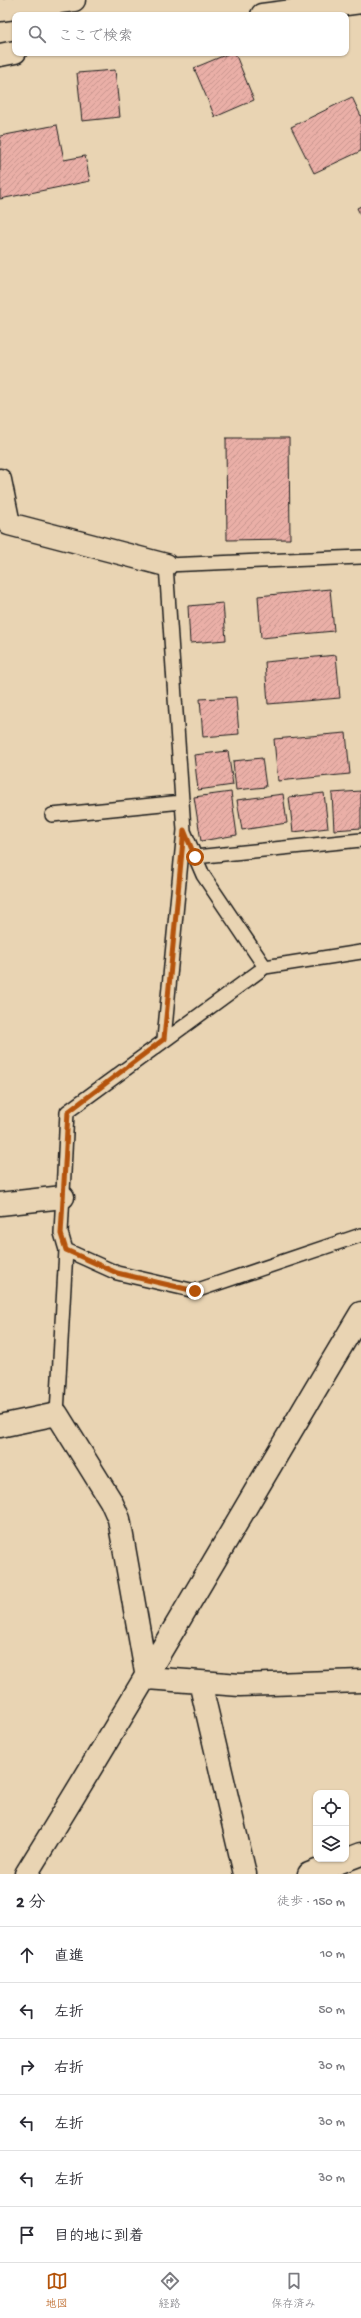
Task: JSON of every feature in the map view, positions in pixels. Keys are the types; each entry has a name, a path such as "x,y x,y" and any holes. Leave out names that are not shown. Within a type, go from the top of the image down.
{"main road":[{"path":"0,10 74,0"},
{"path":"285,12 361,2"},
{"path":"0,55 12,53"},
{"path":"0,480 9,524 166,565"},
{"path":"0,1204 63,1197"},
{"path":"26,1874 147,1678 217,1554 361,1313"},
{"path":"0,1426 57,1414 111,1501 119,1519 147,1678"},
{"path":"147,1678 240,1685 361,1681"},
{"path":"200,1682 245,1874"},
{"path":"309,1874 361,1854"}],"lane":[{"path":"164,1039 184,830 166,565 361,557"},
{"path":"52,815 182,802"},
{"path":"184,830 204,875 265,967"},
{"path":"195,857 361,840"},
{"path":"57,1414 66,1250 61,1234 68,1112 164,1039 265,967 361,952"},
{"path":"66,1250 117,1273 195,1291 361,1235"}],"building":[{"path":"223,56 236,56 254,100 215,117 194,68"},
{"path":"115,70 120,117 82,121 77,73"},
{"path":"352,97 361,116 361,151 314,173 291,127"},
{"path":"57,125 64,160 85,156 90,181 0,199 0,136"},
{"path":"361,206 361,216 357,208"},
{"path":"226,438 289,438 290,539 227,540"},
{"path":"330,589 334,631 261,638 258,596"},
{"path":"223,603 226,640 190,643 188,606"},
{"path":"336,655 340,698 268,704 265,662"},
{"path":"236,697 239,734 203,737 200,699"},
{"path":"346,733 350,774 278,781 274,739"},
{"path":"228,751 233,785 198,790 194,755"},
{"path":"262,758 266,787 236,790 233,761"},
{"path":"361,791 361,828 334,830 332,793"},
{"path":"231,792 237,835 201,841 194,797"},
{"path":"324,793 328,828 293,832 289,797"},
{"path":"283,794 287,823 242,830 237,800"}],"route":[{"path":"195,857 184,830 164,1039 68,1112 61,1234 66,1250 117,1273 195,1291"}]}
